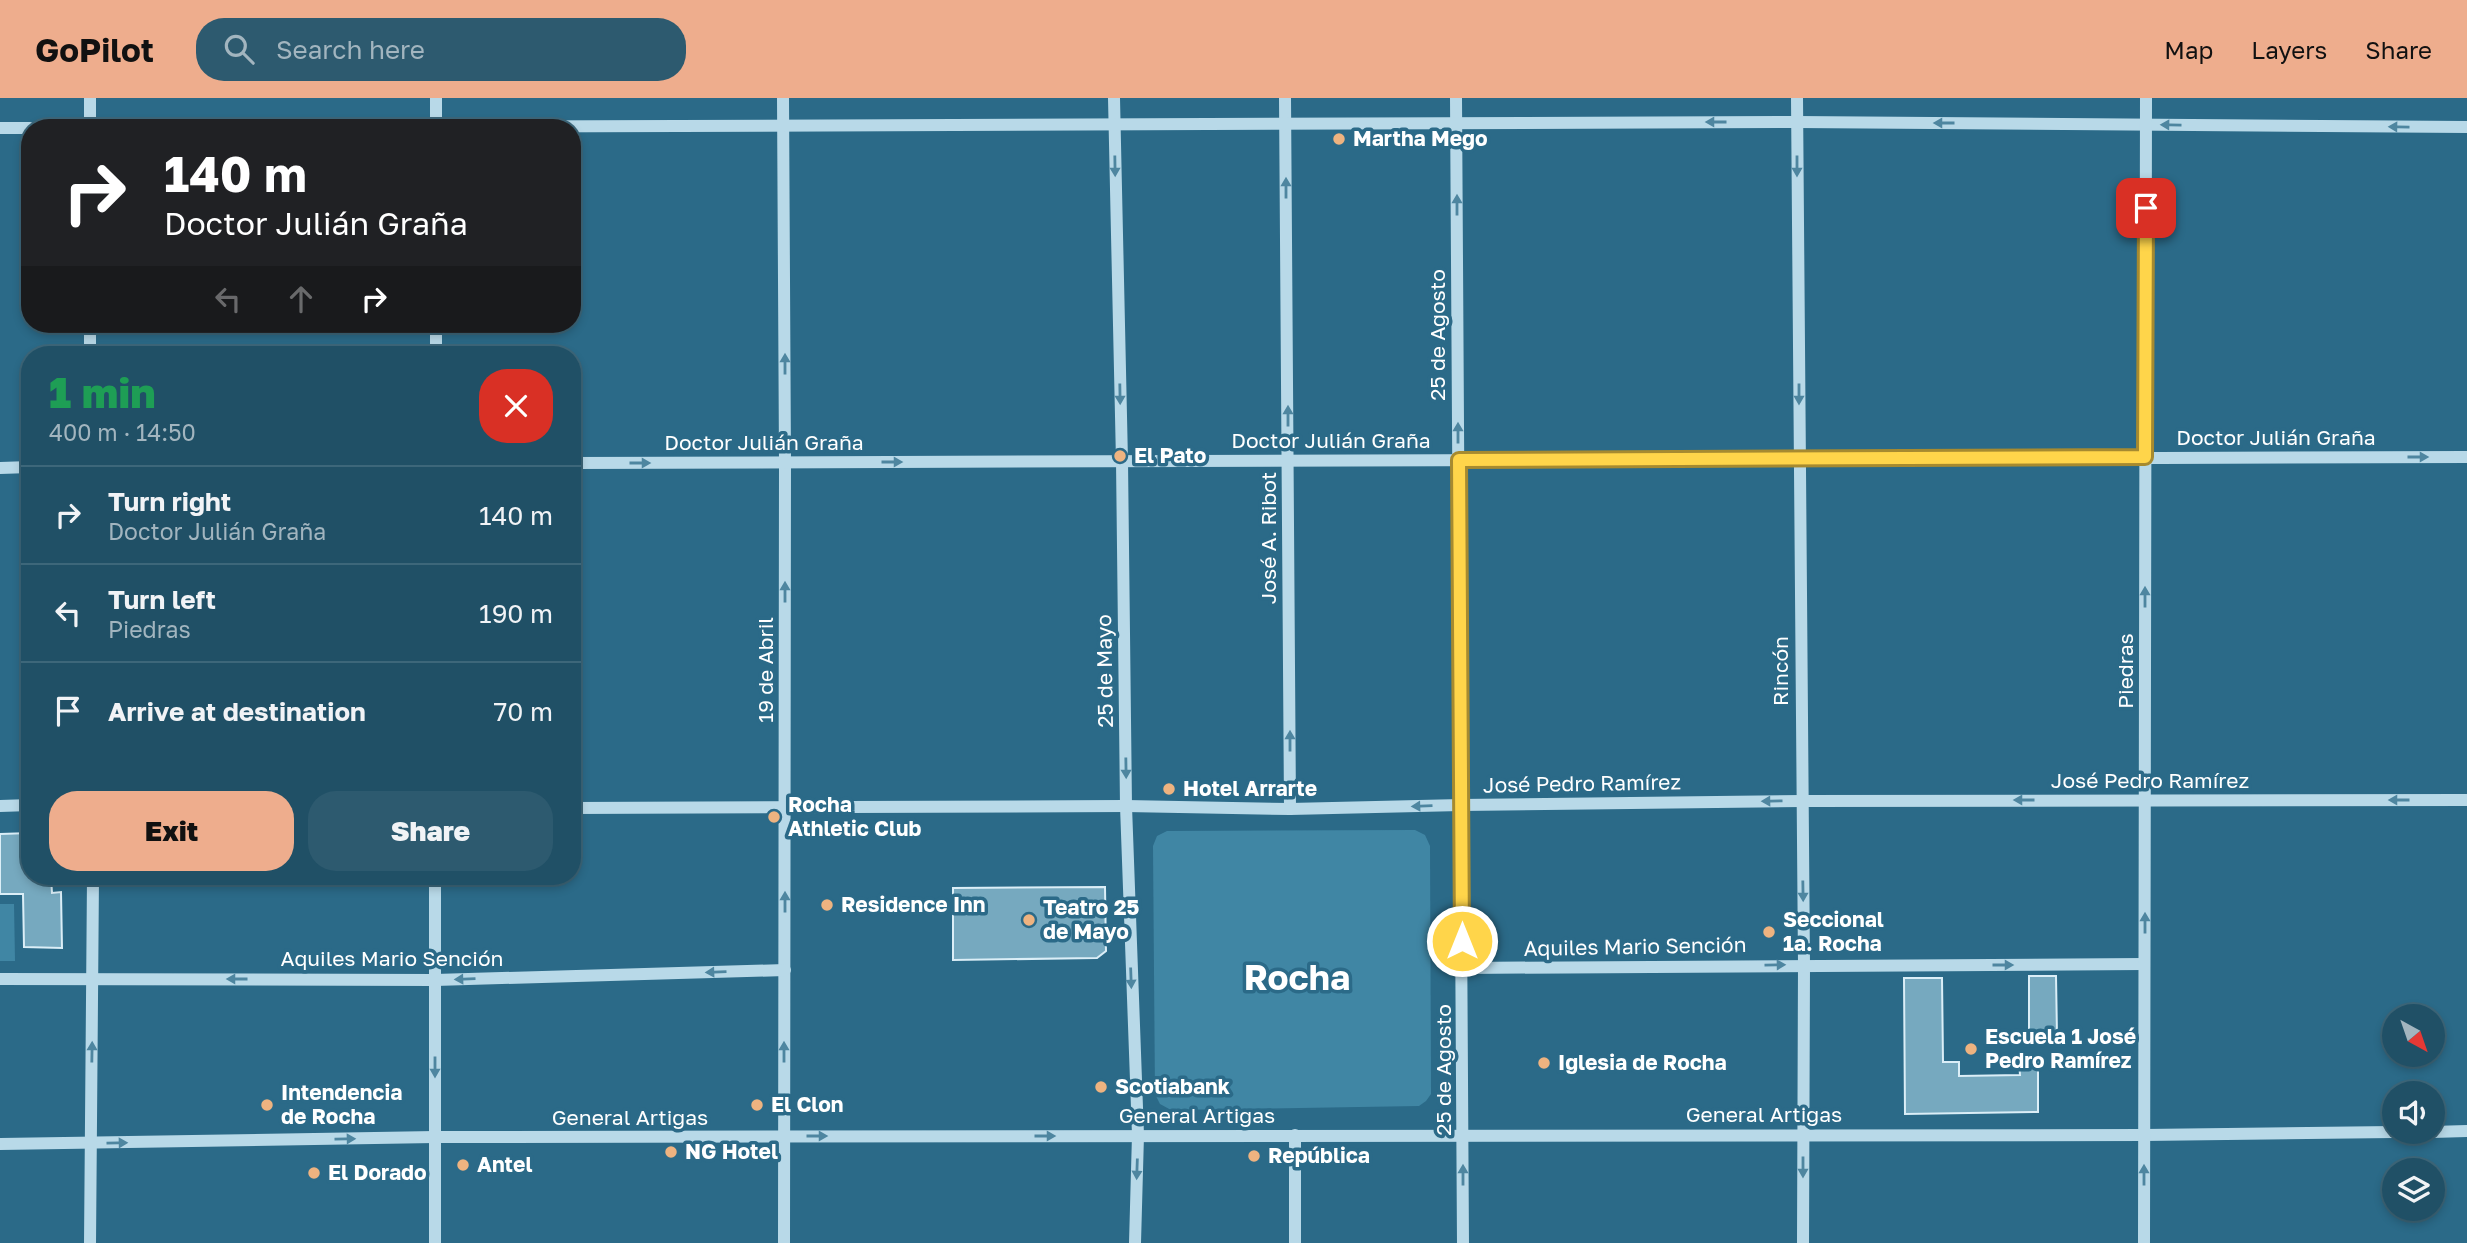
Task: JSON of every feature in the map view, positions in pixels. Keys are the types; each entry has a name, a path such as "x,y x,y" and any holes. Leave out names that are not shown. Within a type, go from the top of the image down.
{"street":[{"path":"90,98 90,119"},
{"path":"436,98 436,119"},
{"name":"19 de Abril","path":"783,98 784,1243"},
{"name":"25 de Mayo","path":"1114,98 1126,806 1138,1135 1135,1243"},
{"name":"José A. Ribot","path":"1285,98 1290,809"},
{"name":"25 de Agosto","path":"1456,98 1463,1243"},
{"name":"Rincón","path":"1797,98 1804,965 1803,1243"},
{"name":"Piedras","path":"2144,1243 2146,98"},
{"path":"581,127 1797,122 2467,127"},
{"path":"0,128 21,128"},
{"name":"Doctor Julián Graña","path":"581,463 2467,457"},
{"path":"0,468 21,467"},
{"name":"José Pedro Ramírez","path":"581,807 1126,806 1290,809 1802,801 2467,800"},
{"path":"0,806 21,805"},
{"path":"90,1243 93,885"},
{"path":"435,885 435,1243"},
{"name":"Aquiles Mario Sención","path":"1462,968 2144,964"},
{"name":"Aquiles Mario Sención","path":"0,979 435,980 785,970"},
{"path":"2445,1132 2467,1131"},
{"name":"General Artigas","path":"0,1144 784,1136 2144,1135 2382,1132"},
{"path":"1295,1135 1295,1243"}],"shaded area":[{"path":"1415,830 1425,835 1430,846 1431,1094 1426,1101 1419,1106 1171,1110 1160,1104 1155,1094 1153,846 1157,836 1167,831"},
{"path":"0,904 14,904 15,961 0,961"}],"building":[{"path":"21,833 21,885 52,885 52,893 61,892 62,948 24,947 23,894 0,894 0,834"},
{"name":"Teatro 25 de Mayo","path":"1105,887 1106,951 1097,958 953,960 953,888"},
{"path":"2029,976 2056,976 2057,1036 2029,1036"},
{"path":"1904,978 1942,978 1943,1062 1959,1062 1959,1076 2020,1075 2019,1062 2038,1061 2038,1112 1905,1114"}],"place":[{"name":"Martha Mego","path":"1339,139"},
{"name":"El Pato","path":"1120,456"},
{"name":"Hotel Arrarte","path":"1169,789"},
{"name":"Rocha Athletic Club","path":"774,817"},
{"name":"Residence Inn","path":"827,905"},
{"name":"Teatro 25 de Mayo","path":"1029,920"},
{"name":"Seccional 1a. Rocha","path":"1769,932"},
{"name":"Escuela 1 José Pedro Ramírez","path":"1971,1049"},
{"name":"Iglesia de Rocha","path":"1544,1063"},
{"name":"Scotiabank","path":"1101,1087"},
{"name":"Intendencia de Rocha","path":"267,1105"},
{"name":"El Clon","path":"757,1105"},
{"name":"NG Hotel","path":"671,1152"},
{"name":"República","path":"1254,1156"},
{"name":"Antel","path":"463,1165"},
{"name":"El Dorado","path":"314,1173"}],"district":[{"name":"Rocha","path":"1297,978"}],"route":[{"path":"1462,941 1459,460 2145,457 2146,208"}]}
